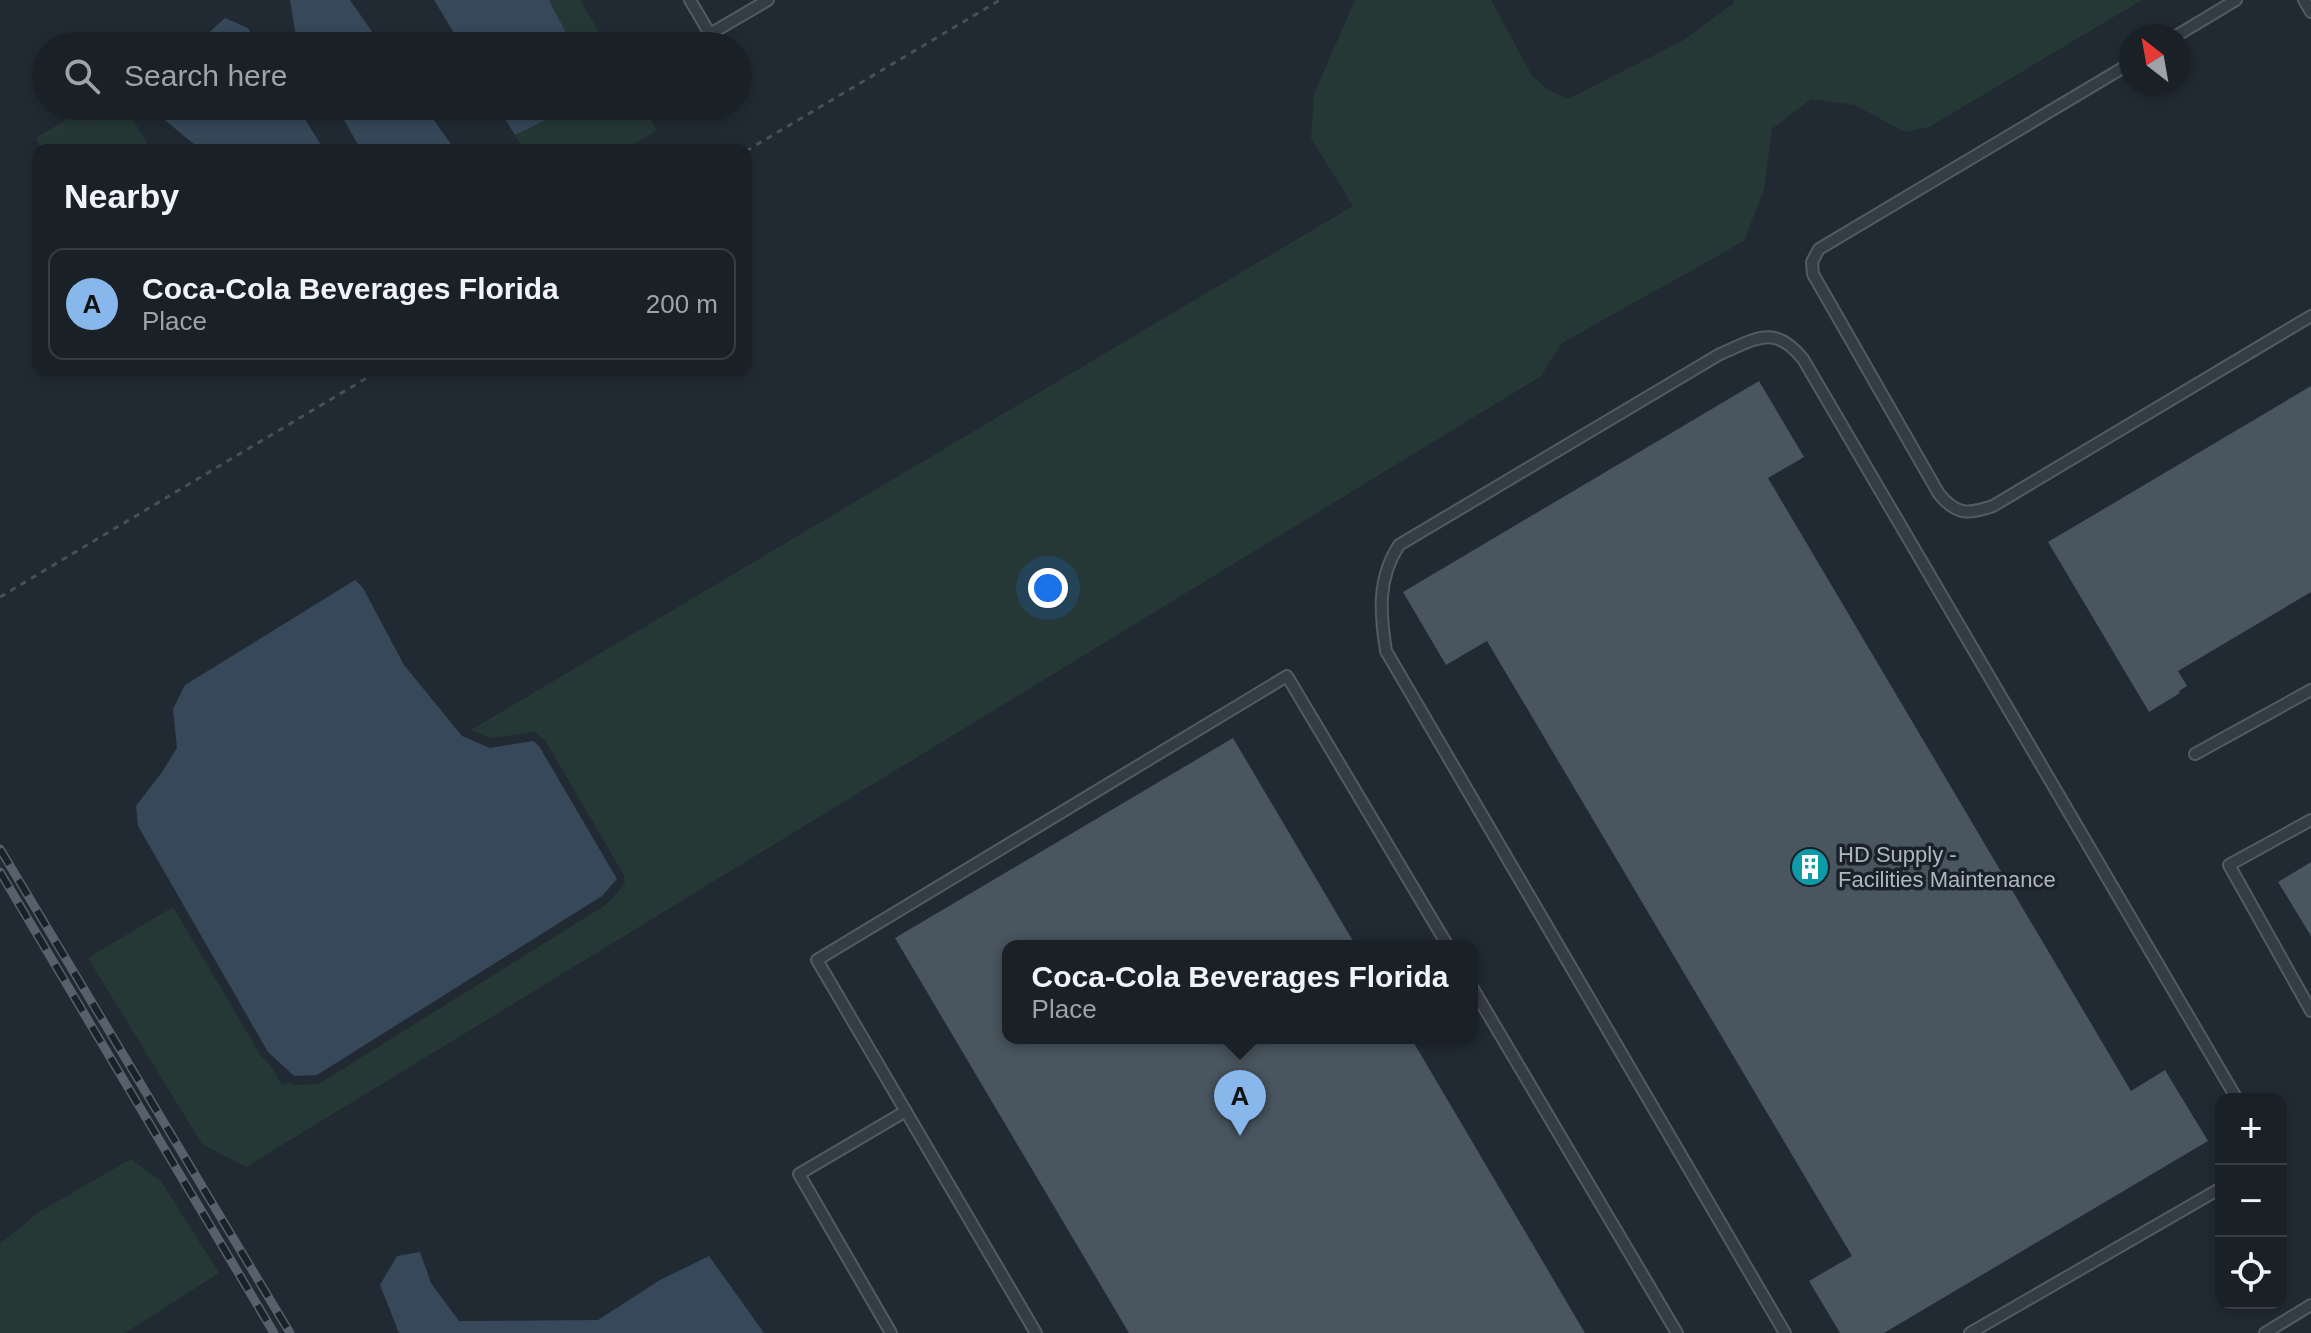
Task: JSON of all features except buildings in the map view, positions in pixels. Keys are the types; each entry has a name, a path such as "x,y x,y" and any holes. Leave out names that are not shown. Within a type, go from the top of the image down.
{"lane":[{"path":"690,0 709,32"},
{"path":"713,32 768,0"},
{"path":"2191,27 2236,0"},
{"path":"2304,0 2311,12"},
{"path":"2119,70 1819,249 1812,262 1813,274 1939,494 1950,507 1972,513 1993,506 2311,316"},
{"path":"1785,1333 1386,651 1381,605 1383,575 1399,545 1720,354 1756,339 1771,337 1783,339 1803,359 2233,1093"},
{"path":"1036,1333 817,960 1287,676 1444,940"},
{"path":"2195,754 2311,690"},
{"path":"2311,820 2229,865 2311,1011"},
{"path":"1478,997 1677,1333"},
{"path":"891,1333 799,1174 906,1111"},
{"path":"1970,1333 2215,1191"},
{"path":"2265,1333 2311,1305"}],"path":[{"path":"752,147 1000,0"},
{"path":"0,597 370,376"}],"shaded area":[{"path":"549,0 580,0 599,32 566,32"},
{"path":"1355,0 1491,0 1532,76 1548,90 1568,99 1684,40 1734,3 1733,0 2142,0 1929,127 1905,132 1855,105 1811,99 1772,129 1764,189 1744,241 1562,343 1541,376 246,1167 202,1144 88,958 173,907 261,1056 282,1085 288,1082 295,1085 319,1084 607,904 625,884 624,875 545,740 534,732 491,738 471,730 1353,206 1311,138 1314,94"},
{"path":"66,120 133,120 147,144 40,144 36,138"},
{"path":"546,120 651,120 657,130 634,144 520,144 515,135"},
{"path":"131,1159 161,1181 219,1273 125,1333 0,1333 0,1244 39,1212"}],"water":[{"path":"290,0 350,0 372,32 295,32"},
{"path":"434,0 549,0 566,32 453,32"},
{"path":"225,18 250,32 210,32"},
{"path":"165,120 306,120 320,144 194,144"},
{"path":"344,120 434,120 451,144 358,144"},
{"path":"506,120 546,120 515,135"},
{"path":"355,580 363,588 404,665 462,736 490,748 533,741 539,746 617,879 602,896 317,1075 294,1076 268,1052 138,826 136,806 177,748 173,709 185,685"},
{"path":"420,1252 431,1283 459,1321 598,1320 660,1280 709,1256 764,1333 399,1333 380,1285 397,1256"}],"railway":[{"path":"0,849 290,1333"},
{"path":"0,872 274,1333"}],"place":[{"name":"HD Supply - Facilities Maintenance","path":"1810,867"},
{"name":"Coca-Cola Beverages Florida","path":"1240,1136"}]}
